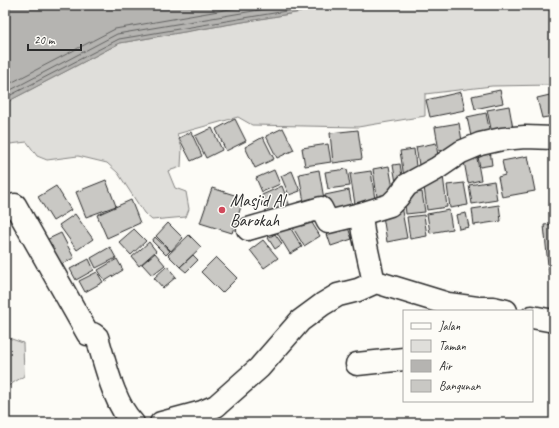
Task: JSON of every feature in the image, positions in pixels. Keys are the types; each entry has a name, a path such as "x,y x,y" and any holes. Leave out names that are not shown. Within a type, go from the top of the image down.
{"street":[{"path":"248,229 321,208 328,222 361,214 390,205 407,185 461,152 480,144 525,136 554,138"},
{"path":"5,206 15,204 88,334 93,334 97,337 114,392 128,418 133,423"},
{"path":"361,214 363,232 373,278 376,282 448,308 493,308 502,310"},
{"path":"161,423 204,417 259,368 300,320 338,295 358,290 376,282"},
{"path":"533,317 554,321"},
{"path":"357,364 403,359"}],"green space":[{"path":"305,5 554,5 554,85 492,86 425,94 425,116 358,127 252,125 238,117 177,134 182,148 181,167 168,171 175,188 186,192 189,209 186,217 152,220 144,213 118,173 107,163 78,156 47,160 37,156 27,142 10,144 5,147 5,103 120,43 301,12"},
{"path":"6,337 23,343 24,376 5,388 5,338"}],"water":[{"path":"5,5 305,5 301,12 120,43 5,103"}],"building":[{"path":"500,90 503,103 475,109 472,96"},
{"path":"461,92 465,110 430,117 426,100"},
{"path":"554,94 554,116 542,118 537,98"},
{"path":"509,106 514,134 493,138 487,110"},
{"path":"486,113 491,138 472,141 467,117"},
{"path":"235,119 246,141 226,151 216,129"},
{"path":"459,123 463,147 439,151 435,127"},
{"path":"212,128 222,150 206,158 195,136"},
{"path":"283,128 294,150 277,158 266,136"},
{"path":"358,130 362,159 333,163 330,133"},
{"path":"191,132 202,156 191,161 179,138"},
{"path":"263,137 274,159 255,168 245,147"},
{"path":"436,143 439,162 419,165 416,147"},
{"path":"328,144 331,162 305,166 302,148"},
{"path":"414,149 417,175 404,177 400,151"},
{"path":"490,150 492,165 480,167 477,152"},
{"path":"476,153 481,180 468,183 463,156"},
{"path":"528,156 535,191 502,197 498,177 505,175 502,161"},
{"path":"400,164 403,182 396,183 393,165"},
{"path":"389,166 394,194 377,197 373,169"},
{"path":"347,169 350,186 328,189 325,172"},
{"path":"274,170 280,184 262,192 256,178"},
{"path":"319,170 325,205 305,208 299,174"},
{"path":"292,171 300,191 289,195 281,176"},
{"path":"371,171 376,207 356,210 350,174"},
{"path":"443,176 447,207 427,210 423,179"},
{"path":"106,180 116,206 86,217 76,192"},
{"path":"494,181 497,200 472,204 469,185"},
{"path":"464,183 468,205 450,208 447,185"},
{"path":"56,186 71,210 53,221 38,197"},
{"path":"282,186 291,209 271,217 262,195"},
{"name":"Masjid Al Barokah","path":"212,188 244,198 232,233 200,223"},
{"path":"349,190 353,212 329,216 325,195"},
{"path":"422,192 425,212 406,214 404,195"},
{"path":"131,200 140,223 107,238 97,215"},
{"path":"499,205 501,221 474,225 472,209"},
{"path":"401,206 407,238 387,242 382,209"},
{"path":"449,210 452,229 430,233 427,214"},
{"path":"306,213 320,236 304,246 290,223"},
{"path":"466,213 469,227 459,229 456,215"},
{"path":"75,214 93,239 77,250 59,225"},
{"path":"424,215 427,236 410,239 407,217"},
{"path":"285,219 302,247 290,254 273,226"},
{"path":"345,219 352,239 331,246 324,225"},
{"path":"168,223 183,238 171,251 156,236"},
{"path":"554,224 554,275 549,275 544,225"},
{"path":"134,229 146,241 131,255 119,242"},
{"path":"61,233 74,258 55,267 42,242"},
{"path":"275,234 282,244 275,249 268,238"},
{"path":"189,235 201,247 180,267 168,255"},
{"path":"155,237 170,251 166,255 152,241"},
{"path":"263,240 278,258 264,268 250,250"},
{"path":"149,242 156,251 139,266 132,257"},
{"path":"110,247 116,258 96,268 91,258"},
{"path":"155,253 165,265 152,275 142,264"},
{"path":"193,255 198,260 186,272 180,267"},
{"path":"216,257 237,278 222,293 201,272"},
{"path":"89,259 94,270 76,280 70,269"},
{"path":"117,259 123,270 105,281 98,270"},
{"path":"167,266 176,277 163,288 154,278"},
{"path":"97,272 103,282 85,292 79,281"}],"place":[{"name":"Masjid Al Barokah","path":"222,210"}]}
